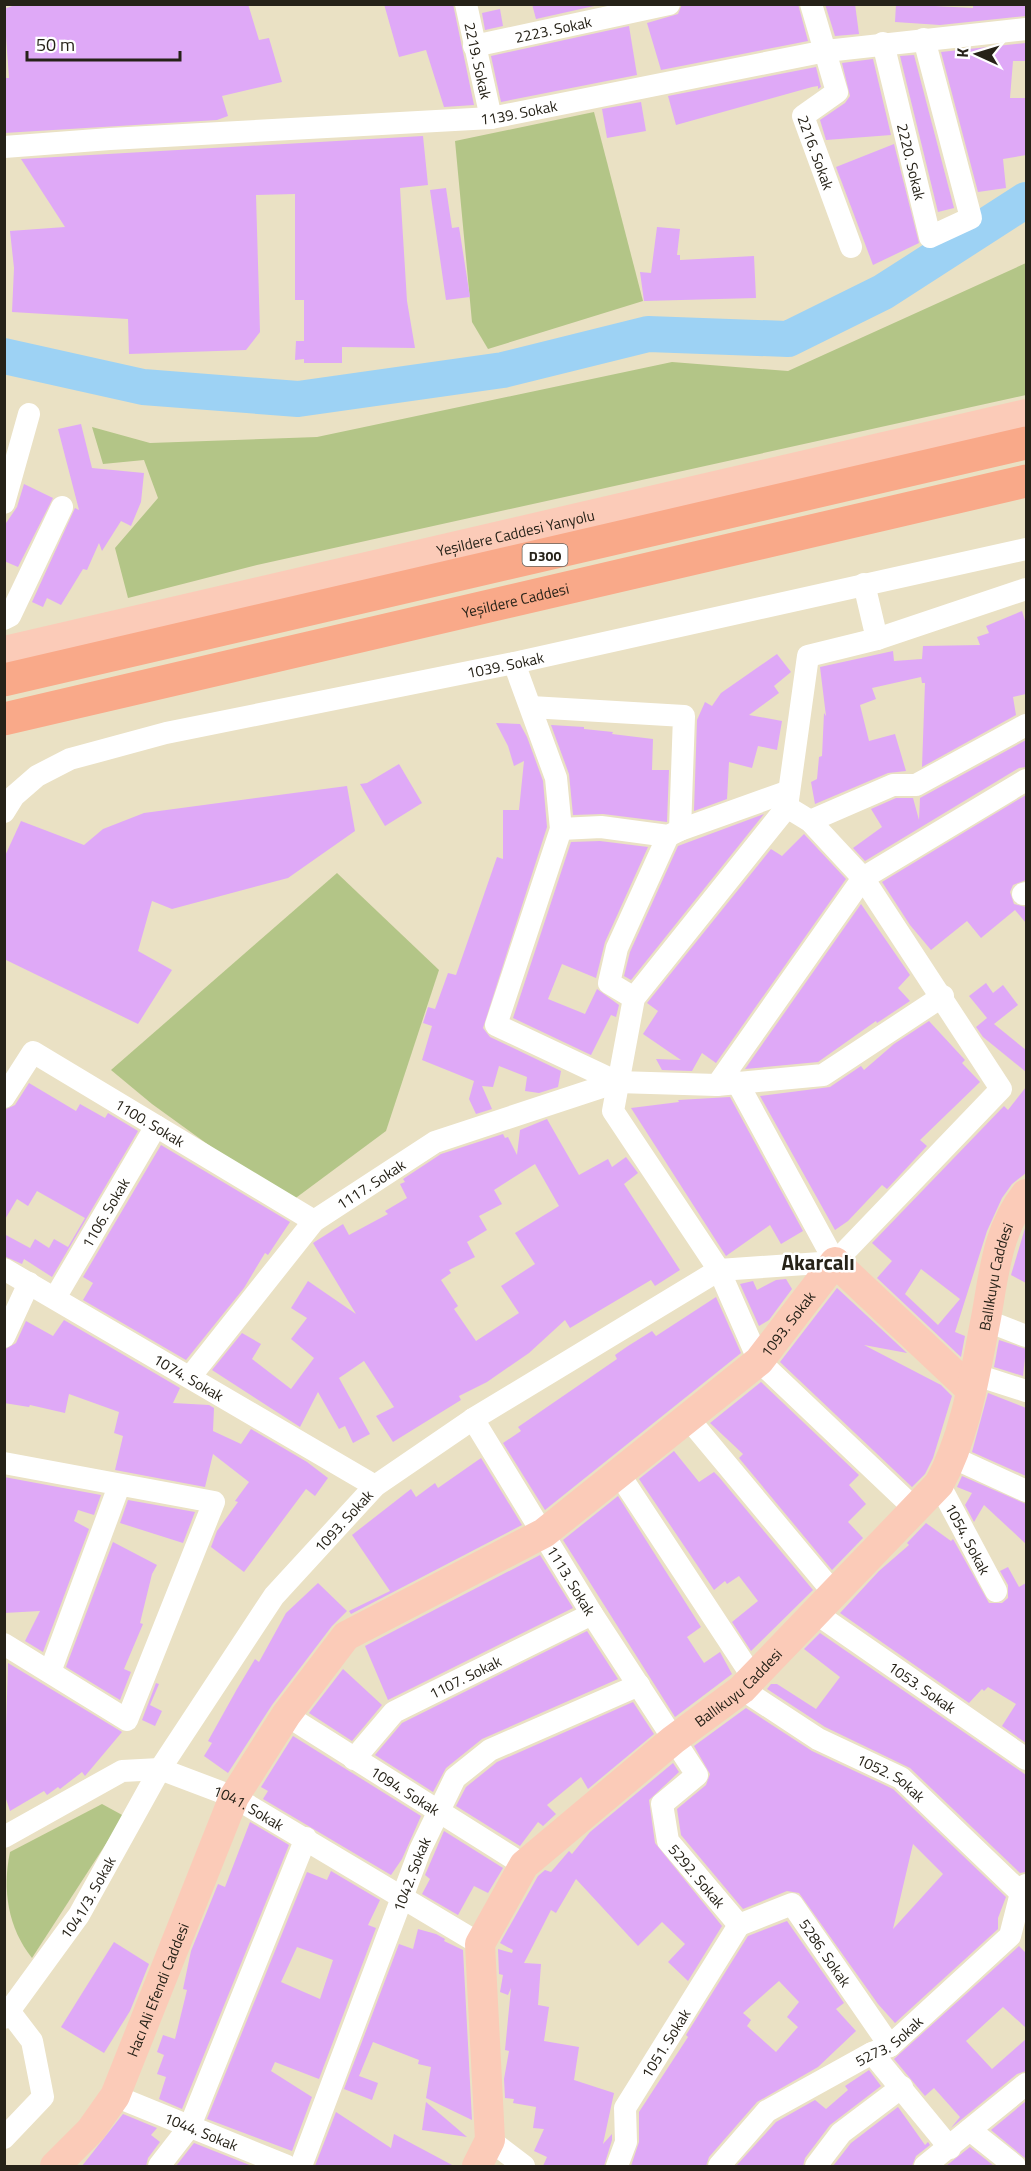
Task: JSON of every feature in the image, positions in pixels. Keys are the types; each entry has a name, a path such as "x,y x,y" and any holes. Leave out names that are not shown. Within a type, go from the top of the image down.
{"highway":[{"name":"D300","path":"4,680 1026,443"},
{"name":"Yeşildere Caddesi","path":"4,719 1026,481"}],"main road":[{"name":"Yeşildere Caddesi Yanyolu","path":"4,651 1026,414"},
{"name":"Ballıkuyu Caddesi","path":"480,1944 525,1865 673,1740 747,1683 939,1484 954,1458 985,1320 999,1244 1023,1204"},
{"name":"1093. Sokak","path":"234,1797 286,1715 346,1636 544,1533 759,1361 835,1262"},
{"path":"835,1262 972,1381"},
{"name":"Hacı Ali Efendi Caddesi","path":"55,2166 91,2130 116,2096 234,1797"},
{"path":"480,1944 483,2153"}],"street":[{"name":"2219. Sokak","path":"466,4 491,118"},
{"name":"2223. Sokak","path":"474,46 669,4"},
{"name":"2216. Sokak","path":"811,4 837,92 803,116 851,247"},
{"name":"1139. Sokak","path":"4,147 491,118 826,51 1026,29"},
{"name":"2220. Sokak","path":"883,43 930,237 970,218 924,39"},
{"path":"4,503 29,414"},
{"path":"34,644 24,627 7,618 62,507"},
{"name":"1039. Sokak","path":"8,801 37,776 70,759 166,734 514,663 1026,549"},
{"path":"864,584 877,639"},
{"path":"916,1510 759,1361 719,1270 613,1111 634,998 788,799 808,656 877,639 1026,589"},
{"path":"514,663 556,778 561,829 496,1025 617,1082 727,1084 823,1075 943,996"},
{"path":"531,707 684,716 674,833 617,948 609,983 634,998"},
{"path":"810,820 893,785 916,785 1026,725"},
{"path":"727,1084 863,878 1026,780"},
{"path":"727,1084 835,1262 1000,1089 943,996 863,878 788,799"},
{"path":"561,829 600,826 674,833 788,799"},
{"name":"1100. Sokak","path":"4,1097 33,1053 314,1221"},
{"name":"1117. Sokak","path":"190,1377 314,1221 435,1142 617,1082"},
{"name":"1106. Sokak","path":"55,1298 156,1126"},
{"name":"1093. Sokak","path":"160,1769 274,1596 375,1486 473,1419 719,1270 835,1262"},
{"name":"1074. Sokak","path":"4,1269 375,1486"},
{"path":"4,1337 29,1283"},
{"path":"985,1320 1026,1336"},
{"path":"972,1381 1026,1391"},
{"name":"1053. Sokak","path":"687,1418 825,1603 1026,1759"},
{"name":"1113. Sokak","path":"473,1419 592,1614 673,1740"},
{"path":"954,1458 1026,1491"},
{"path":"4,1463 214,1502 128,1720 4,1644"},
{"path":"619,1473 747,1683"},
{"name":"1054. Sokak","path":"939,1484 996,1591"},
{"path":"50,1672 119,1486"},
{"name":"1107. Sokak","path":"354,1760 394,1712 592,1614"},
{"name":"1052. Sokak","path":"747,1683 818,1739 901,1778 1024,1889"},
{"name":"1042. Sokak","path":"301,2166 420,1850 455,1778 490,1750 639,1685"},
{"name":"1094. Sokak","path":"286,1715 354,1760 525,1865"},
{"name":"5292. Sokak","path":"673,1740 697,1775 662,1804 668,1841 739,1925"},
{"name":"1041. Sokak","path":"4,1837 122,1771 160,1769 234,1797 480,1944"},
{"name":"1041/3. Sokak","path":"7,2014 80,1915 160,1769"},
{"path":"159,2166 190,2126 306,1838"},
{"name":"5273. Sokak","path":"719,2166 767,2111 881,2050 1010,1936 1024,1889"},
{"name":"5286. Sokak","path":"739,1925 792,1905 881,2050"},
{"name":"1051. Sokak","path":"617,2166 626,2142 625,2108 739,1925"},
{"path":"4,2138 43,2097 32,2041 7,2014"},
{"path":"881,2050 902,2087 950,2148"},
{"path":"925,2166 1026,2084"},
{"path":"816,2166 841,2133 902,2087"},
{"name":"1044. Sokak","path":"116,2096 287,2166"},
{"path":"970,2130 1016,2166"},
{"path":"483,2153 524,2166"}],"green space":[{"path":"594,112 643,301 488,349 472,322 455,141"},
{"path":"1026,263 1026,395 257,565 128,598 115,548 158,498 144,460 103,464 92,427 150,443 317,437 672,362 788,371"},
{"path":"337,873 439,970 386,1131 289,1203 152,1104 111,1070"},
{"path":"102,1804 124,1816 32,1958 17,1934 9,1908 7,1880 10,1852"}],"building":[{"path":"18,4 248,4 259,40 269,38 282,82 222,96 228,116 217,120 4,133 5,78 9,78 4,9"},
{"path":"384,4 453,4 474,105 444,107 426,50 399,57"},
{"path":"532,4 603,4 536,19"},
{"path":"682,4 798,4 808,41 661,70 647,23 678,14"},
{"path":"825,4 855,4 859,34 835,36"},
{"path":"896,4 973,8 973,4 1026,4 1026,16 940,25 895,22"},
{"path":"500,9 503,26 485,30 482,13"},
{"path":"629,26 637,75 501,102 491,56"},
{"path":"1026,43 1026,61 1013,61 1010,98 1026,98 1026,155 1003,159 1006,188 978,192 941,52"},
{"path":"914,55 954,208 938,212 900,56"},
{"path":"873,59 891,135 826,140 820,120 845,103 850,96 842,63"},
{"path":"816,67 821,87 818,89 818,86 812,87 676,125 668,96"},
{"path":"641,102 646,131 607,138 602,109"},
{"path":"423,136 428,185 400,188 407,301 415,348 342,347 342,363 304,363 304,359 295,360 296,341 304,341 304,300 295,300 295,194 256,195 260,332 246,350 129,354 128,319 12,312 14,268 10,231 65,227 21,159"},
{"path":"894,144 919,243 873,265 836,167"},
{"path":"446,188 452,228 459,227 470,297 446,300 430,190"},
{"path":"657,227 680,229 677,255 680,255 680,260 754,256 756,298 644,301 640,272 651,273"},
{"path":"81,424 92,468 144,473 141,502 131,526 121,521 102,551 99,543 87,570 83,569 61,605 47,598 43,607 32,602 75,508 79,510 58,429"},
{"path":"24,484 53,498 18,567 4,561 4,526 17,507"},
{"path":"1022,611 1026,624 1026,694 1013,697 1016,715 922,767 925,683 922,683 921,677 872,688 876,699 860,705 869,741 895,734 906,771 888,773 815,804 811,782 817,779 819,757 822,756 824,713 826,716 820,667 893,651 894,661 922,659 923,646 980,645 977,637 989,633 986,626"},
{"path":"777,654 791,672 774,686 779,693 749,715 782,721 777,750 758,746 752,768 729,762 727,799 694,811 697,720 705,702 712,706 721,693"},
{"path":"496,723 520,724 527,737 543,781 547,827 483,1028 490,1037 561,1071 558,1087 539,1093 525,1091 527,1077 499,1066 493,1087 482,1086 492,1109 476,1114 469,1099 474,1081 422,1060 432,1026 423,1023 428,1007 435,1009 448,973 456,975 497,857 503,859 503,810 519,810 524,761 514,766 508,746"},
{"path":"551,725 584,727 584,729 613,732 612,734 653,739 652,770 669,770 667,822 603,814 573,815 569,774"},
{"path":"1026,740 1026,767 1019,768 865,861 853,848 882,827 871,809 896,798 913,798 919,820 920,798"},
{"path":"399,764 422,803 385,826 360,784 367,783"},
{"path":"347,786 355,831 288,878 172,909 152,901 138,951 172,970 138,1024 4,959 4,858 21,821 84,845 103,829 144,813"},
{"path":"1026,795 1026,880 1013,885 1010,892 1014,904 1026,907 1026,923 1015,910 981,938 967,921 931,950 910,925 882,882"},
{"path":"764,814 631,980 624,976 630,952 678,846"},
{"path":"804,834 846,879 716,1063 702,1053 692,1071 662,1070 656,1059 681,1060 643,1034 658,1011 647,1003 771,849 782,856"},
{"path":"600,841 648,847 605,942 596,978 562,964 548,999 585,1014 597,989 619,1005 616,1017 611,1015 591,1055 513,1018 571,842"},
{"path":"861,904 910,975 898,988 910,1001 877,1023 876,1021 818,1062 745,1069"},
{"path":"986,983 993,993 1003,985 1018,1005 994,1024 1026,1050 1026,1072 983,1037 976,1027 987,1018 969,996"},
{"path":"929,1021 965,1060 962,1063 980,1082 920,1140 927,1146 887,1189 882,1185 848,1221 835,1230 760,1096 830,1087 861,1066 864,1070 894,1044"},
{"path":"29,1083 76,1111 80,1104 105,1118 108,1113 138,1131 52,1277 24,1259 22,1264 4,1256 4,1234 30,1248 35,1239 49,1248 54,1239 68,1247 85,1218 37,1191 28,1206 17,1199 4,1221 4,1110 15,1105"},
{"path":"1026,1087 1026,1173 1012,1184 1002,1198 987,1231 955,1332 965,1336 961,1357 877,1278 892,1261 872,1243 1004,1106 1008,1110","holes":["921,1269 960,1299 938,1325 905,1294"]},
{"path":"730,1097 803,1231 781,1244 770,1225 726,1256 631,1108 679,1102 678,1100"},
{"path":"547,1119 579,1175 608,1159 612,1167 626,1157 638,1173 624,1184 680,1270 655,1286 651,1280 570,1328 565,1320 529,1353 487,1382 459,1396 461,1400 393,1442 376,1416 394,1407 364,1361 339,1378 370,1434 353,1443 345,1426 339,1429 318,1392 300,1427 212,1370 242,1333 261,1344 252,1359 291,1389 314,1358 291,1339 307,1318 291,1308 308,1281 356,1314 313,1243 343,1224 349,1235 388,1214 385,1211 407,1198 400,1184 405,1182 403,1179 441,1154 503,1134 505,1138 508,1137 517,1155 520,1130","holes":["535,1164 559,1206 515,1233 535,1264 501,1286 519,1313 476,1341 454,1309 458,1306 441,1280 451,1273 449,1270 475,1257 467,1242 487,1230 479,1216 502,1204 494,1190"]},
{"path":"161,1145 290,1222 268,1255 265,1253 244,1288 186,1360 83,1300 93,1283 83,1277"},
{"path":"1026,1225 1026,1283 1011,1275"},
{"path":"786,1279 792,1289 769,1320 759,1326 740,1284 753,1281 757,1290 776,1280"},
{"path":"837,1288 907,1353 864,1345 941,1385 952,1396 933,1458 925,1474 912,1487 780,1362"},
{"path":"716,1297 741,1353 545,1510 503,1443 521,1431 518,1427 617,1359 615,1355 628,1346 652,1331 656,1336"},
{"path":"64,1320 180,1388 173,1403 209,1405 214,1408 213,1431 241,1444 251,1429 307,1462 328,1478 315,1496 306,1489 244,1572 211,1547 217,1531 249,1482 213,1454 205,1487 115,1470 123,1436 114,1433 119,1412 69,1394 65,1413 30,1405 29,1407 4,1403 4,1350 16,1343 26,1321 53,1336"},
{"path":"999,1340 1026,1349 1023,1376 994,1367"},
{"path":"761,1382 859,1475 849,1485 866,1504 848,1522 863,1538 832,1570 739,1458 743,1454 710,1423"},
{"path":"988,1393 1026,1408 1026,1476 972,1452"},
{"path":"674,1451 699,1482 714,1472 719,1477 813,1590 751,1651 732,1622 758,1601 739,1576 727,1584 725,1581 714,1590 639,1479"},
{"path":"481,1458 522,1525 351,1614 349,1611 390,1591 352,1535 411,1489 416,1497 435,1483 438,1488"},
{"path":"962,1476 1026,1504 1026,1544 984,1505 974,1522 965,1505 972,1493 957,1487"},
{"path":"4,1477 101,1495 94,1515 78,1510 74,1521 89,1529 43,1652 25,1641 40,1611 4,1613"},
{"path":"618,1496 701,1627 687,1637 704,1663 720,1652 732,1674 675,1717 563,1540"},
{"path":"128,1500 195,1512 183,1543 120,1523"},
{"path":"926,1523 951,1541 953,1539 989,1603 1002,1603 1008,1598 1008,1585 1000,1571 1008,1567 1019,1587 1026,1583 1026,1743 1002,1726 1016,1704 988,1687 984,1691 982,1689 969,1703 840,1613 879,1571 909,1545 907,1543"},
{"path":"113,1542 157,1565 152,1574 140,1623 143,1624 124,1669 131,1672 120,1700 66,1667"},
{"path":"540,1555 573,1608 388,1700 365,1646"},
{"path":"318,1583 347,1611 332,1626 272,1705 228,1773 204,1756 212,1743 208,1741 255,1659 259,1662 286,1613"},
{"path":"587,1631 618,1679 482,1739 446,1768 433,1792 375,1755 402,1723"},
{"path":"820,1633 1026,1775 1026,1872 1020,1873 910,1768 825,1727 767,1689 771,1684 777,1684 816,1709 840,1677 804,1649"},
{"path":"8,1663 122,1732 85,1776 82,1772 60,1789 58,1787 47,1795 44,1791 10,1811 4,1793"},
{"path":"343,1669 382,1705 352,1741 309,1713"},
{"path":"156,1683 159,1684 150,1705 162,1711 155,1726 142,1720"},
{"path":"633,1702 654,1734 588,1789 581,1777 547,1805 556,1814 543,1826 538,1822 520,1846 456,1806 466,1787 497,1762"},
{"path":"746,1708 812,1751 893,1789 1006,1897 998,1918 998,1929 895,2023 878,2004 799,1893 787,1891 743,1909 681,1835 677,1809 706,1785 710,1774 694,1746","holes":["913,1844 943,1874 893,1929"]},
{"path":"293,1736 421,1816 402,1859 391,1875 263,1799 268,1791 261,1787"},
{"path":"673,1763 679,1772 649,1800 655,1843 722,1926 688,1981 668,1962 685,1944 662,1922 638,1946 576,1879 556,1913 551,1910 524,1963 541,1964 538,2005 549,2007 544,2041 579,2047 574,2080 614,2093 603,2144 612,2134 612,2140 604,2166 543,2166 547,2157 534,2151 544,2129 533,2128 536,2107 513,2103 514,2099 505,2098 504,2079 509,2051 505,2050 511,1988 508,1995 500,1992 503,1975 499,1974 498,1949 512,1953 513,1950 500,1943 538,1876 545,1870 551,1872 569,1851 572,1854 590,1832"},
{"path":"250,1822 289,1845 182,2109 159,2099 166,2077 157,2074 164,2055 157,2052 163,2035 175,2039 187,1990 183,1989 191,1951 218,1884 225,1887"},
{"path":"444,1831 503,1868 488,1893 474,1886 458,1915 422,1894 430,1879 425,1875"},
{"path":"331,1871 380,1900 368,1925 376,1928 319,2079 275,2062 271,2071 312,2097 292,2151 207,2119 307,1872 327,1880","holes":["297,1947 333,1960 320,1999 281,1982"]},
{"path":"787,1921 844,2003 836,2009 856,2031 818,2067 757,2102 709,2157 706,2166 631,2166 639,2142 639,2112 688,2037 686,2035 748,1936","holes":["779,1981 799,2002 787,2017 798,2027 776,2052 747,2026 751,2020 743,2013"]},
{"path":"418,1929 436,1934 445,1939 444,1941 463,1950 472,2120 426,2098 431,2067 418,2064 419,2060 373,2042 359,2076 378,2083 372,2100 344,2089 399,1944 413,1949"},
{"path":"114,1942 149,1964 130,2011 104,2053 61,2027"},
{"path":"1019,1946 1026,1953 1026,2028 1003,2007 966,2041 992,2069 1026,2039 1026,2071 1017,2074 951,2128 960,2117 934,2088 925,2096 894,2059"},
{"path":"869,2070 881,2086 830,2125 805,2158 803,2166 736,2166 776,2122 815,2100 826,2109 848,2090 845,2086"},
{"path":"1026,2101 1026,2159 991,2130"},
{"path":"426,2102 467,2137 422,2130"},
{"path":"898,2107 925,2145 928,2142 930,2145 916,2156 912,2166 833,2166 851,2143"},
{"path":"336,2112 391,2148 394,2134 454,2166 315,2166"},
{"path":"123,2114 157,2128 151,2135 160,2142 148,2158 146,2166 82,2166"},
{"path":"194,2143 252,2166 176,2166"},
{"path":"970,2147 994,2166 946,2166"}],"waterway":[{"path":"4,356 143,387 298,399 503,370 648,334 788,339 883,292 1026,200"}],"district":[{"name":"Akarcalı","path":"818,1262"}]}
